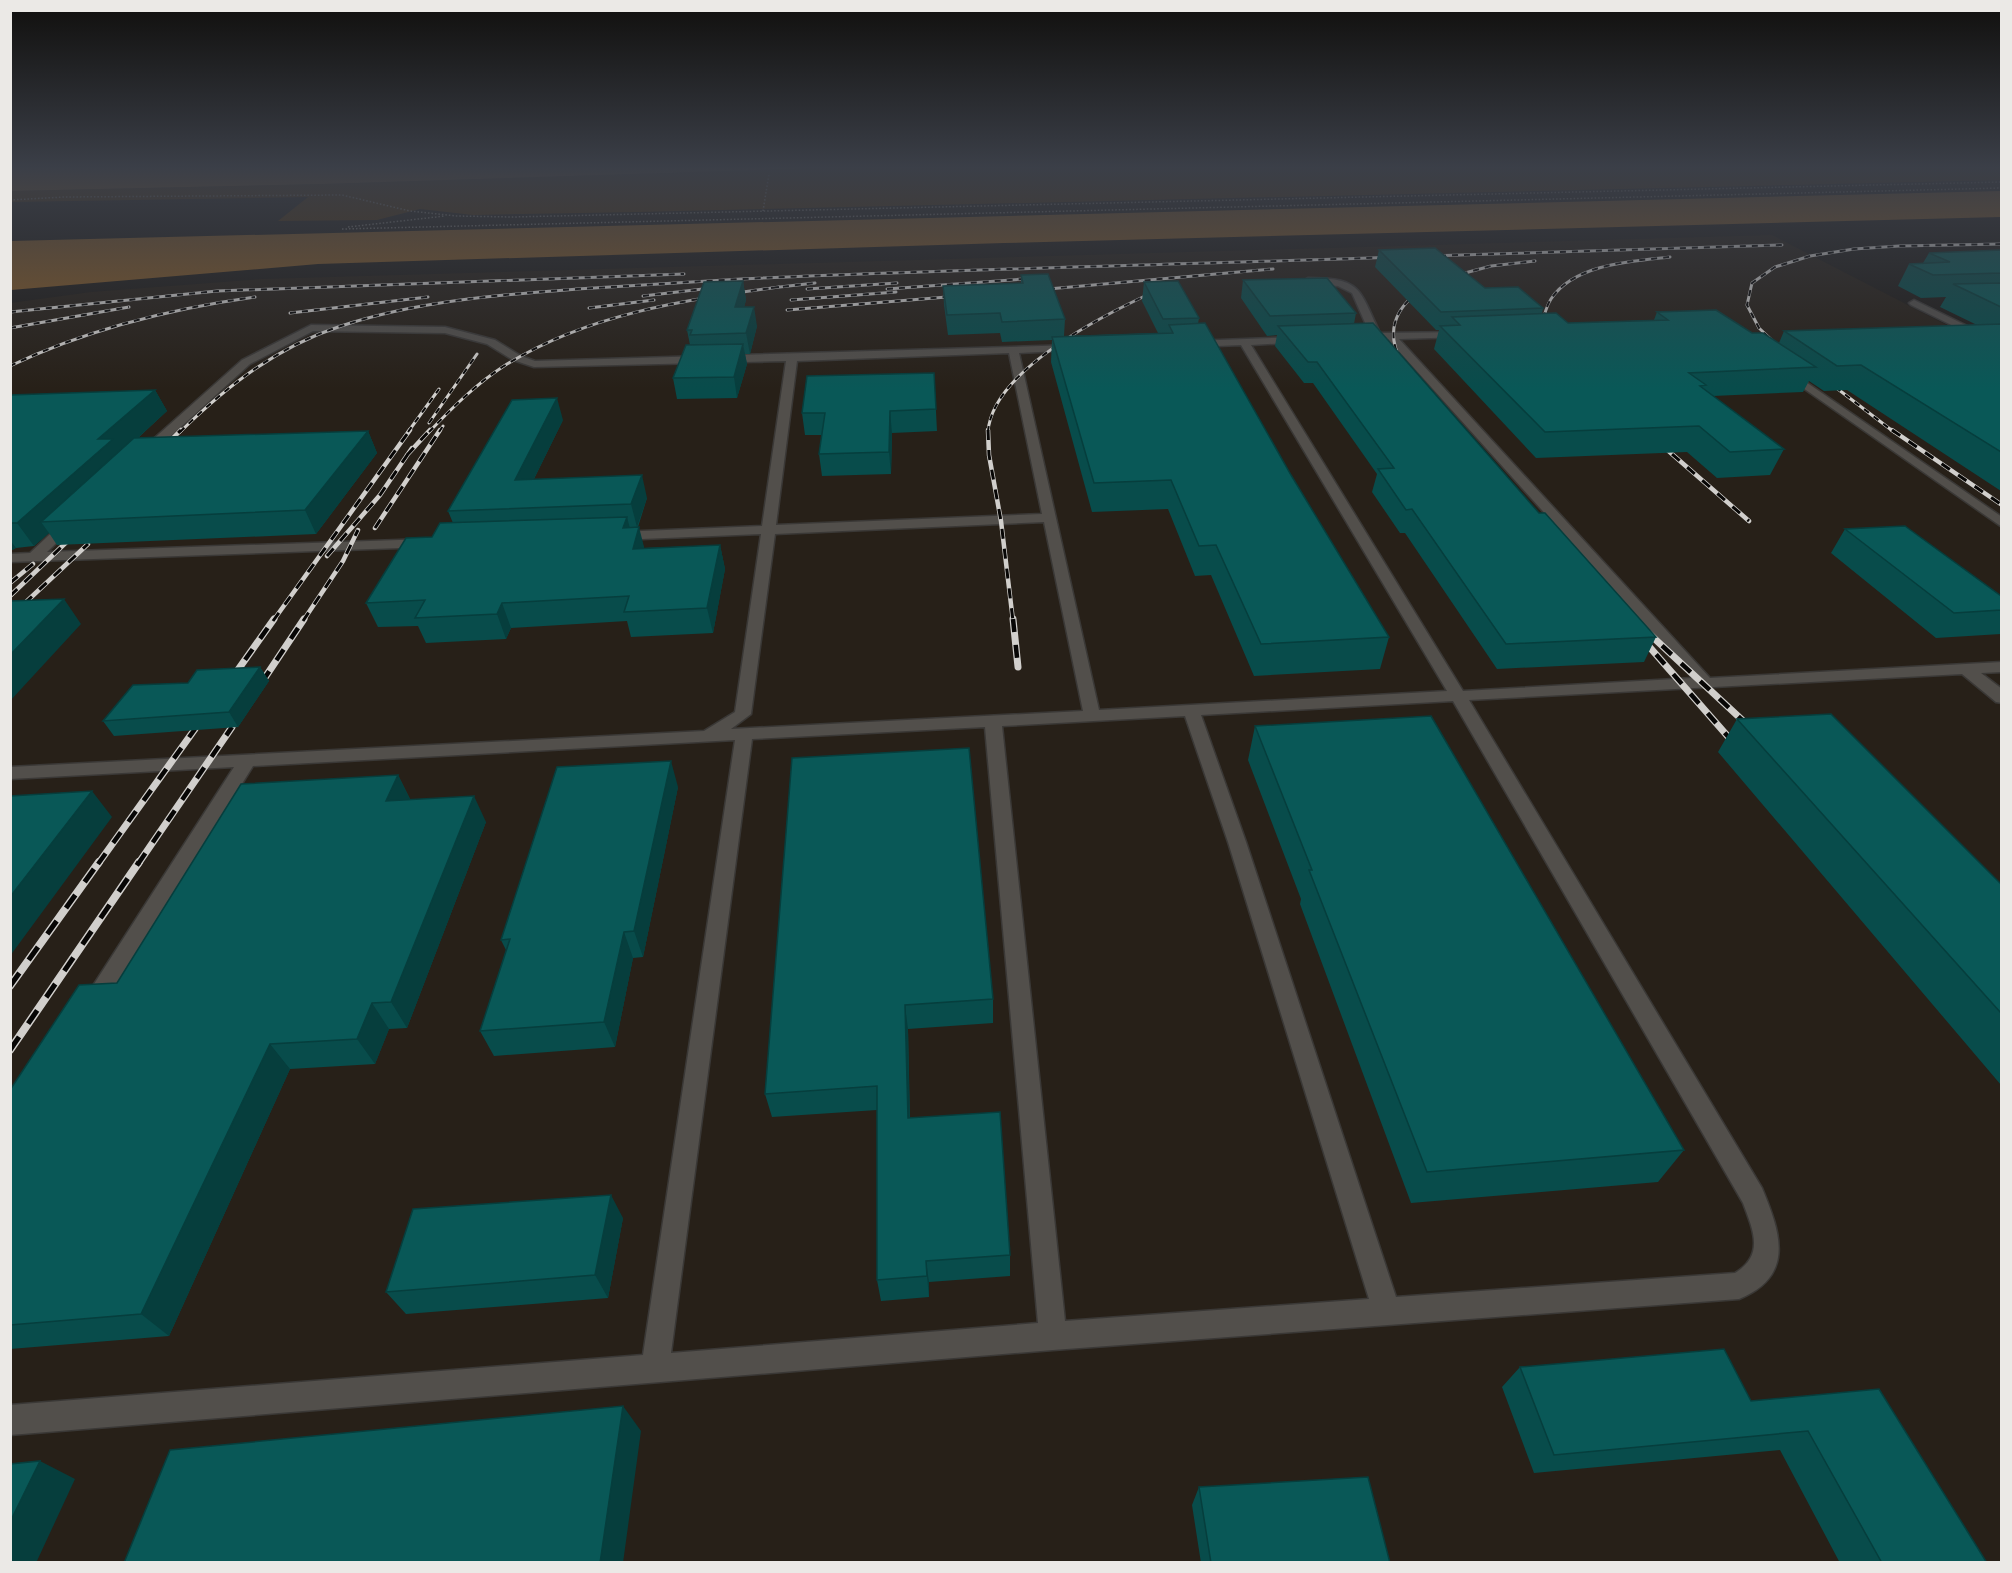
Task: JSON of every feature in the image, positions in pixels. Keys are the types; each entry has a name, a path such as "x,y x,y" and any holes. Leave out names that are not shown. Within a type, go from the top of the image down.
{"street":[{"path":"1295,282 1330,282 1351,287 1356,292 1377,337"},
{"path":"1935,303 1914,303 2001,347"},
{"path":"137,460 246,362 311,328 445,330 491,342 517,358 534,364 1089,348"},
{"path":"1354,338 1472,333"},
{"path":"1391,336 1705,682"},
{"path":"1185,344 1311,339"},
{"path":"10,1420 1053,1336 1738,1286 1759,1272 1767,1253 1764,1229 1753,1197 1458,696 1244,342"},
{"path":"1013,350 1092,715"},
{"path":"707,736 743,714 792,358"},
{"path":"1777,366 2001,523"},
{"path":"34,557 77,517"},
{"path":"601,536 1049,518"},
{"path":"10,558 445,542"},
{"path":"10,773 2001,667"},
{"path":"1966,669 2001,698"},
{"path":"1191,710 1237,842 1387,1312"},
{"path":"993,720 1053,1336"},
{"path":"654,1369 744,734"},
{"path":"81,1023 247,761"}],"shaded area":[{"path":"11,241 1065,241 318,264 11,290"},
{"path":"1552,241 1784,241 2001,353 2001,1562 11,1562 10,303 91,292 262,279"}],"building":[{"path":"1435,248 1485,288 1518,287 1543,308 1441,312 1379,250"},
{"path":"2001,250 2001,273 1933,275 1909,264 1950,262 1929,253"},
{"path":"1048,274 1065,319 1002,322 1000,313 947,315 943,286 1023,283 1021,275"},
{"path":"1327,278 1356,313 1270,316 1243,280"},
{"path":"743,281 735,307 754,307 746,333 690,335 692,330 687,330 704,282"},
{"path":"1178,281 1199,318 1163,319 1144,282"},
{"path":"2001,283 2001,307 1953,284"},
{"path":"1716,310 1752,333 1763,333 1816,367 1689,373 1706,385 1700,386 1784,449 1730,452 1699,426 1545,432 1440,326 1460,325 1452,317 1556,313 1568,323 1668,320 1657,312"},
{"path":"1205,323 1291,475 1389,637 1261,644 1216,545 1199,546 1171,480 1094,483 1052,337 1173,333 1169,325"},
{"path":"1373,323 1539,513 1545,513 1656,637 1506,644 1412,509 1406,510 1378,469 1394,468 1317,362 1308,362 1278,326"},
{"path":"2001,324 2001,452 1861,365 1837,366 1784,331"},
{"path":"743,344 734,377 673,378 686,345"},
{"path":"934,373 936,409 890,411 889,452 819,454 825,413 802,413 807,376"},
{"path":"155,390 98,439 113,439 17,523 10,523 10,395"},
{"path":"557,398 515,480 642,475 631,504 448,511 512,400"},
{"path":"368,431 305,510 41,522 134,438"},
{"path":"627,517 623,528 639,527 633,549 720,545 707,608 624,612 629,596 502,603 497,614 415,618 425,600 366,603 406,538 432,537 440,523"},
{"path":"1905,526 2001,596 2001,610 1954,613 1845,529"},
{"path":"64,599 10,655 10,601"},
{"path":"260,667 229,712 103,721 133,685 188,683 197,670"},
{"path":"1831,714 2001,884 2001,1013 1737,719"},
{"path":"1431,716 1684,1150 1427,1172 1255,726"},
{"path":"969,748 993,999 905,1005 908,1118 1000,1112 1010,1255 926,1261 927,1276 877,1280 877,1086 765,1094 792,758"},
{"path":"671,761 634,931 624,932 604,1022 480,1031 510,939 501,940 557,767"},
{"path":"398,775 386,801 474,796 391,1002 372,1003 357,1039 270,1044 141,1314 10,1325 10,1090 79,985 117,983 241,784"},
{"path":"92,791 10,897 10,796"},
{"path":"611,1195 595,1275 386,1292 413,1209"},
{"path":"1724,1349 1751,1401 1879,1389 1987,1563 1882,1563 1808,1431 1554,1455 1520,1367"},
{"path":"623,1406 600,1563 124,1563 170,1450"},
{"path":"40,1461 10,1522 10,1464"},
{"path":"1368,1477 1390,1563 1211,1563 1199,1487"}],"railway":[{"path":"1777,345 1759,328 1747,305 1752,283 1775,267 1810,256 1854,249 2002,244"},
{"path":"1428,256 1782,245"},
{"path":"180,432 235,383 254,369 296,345 341,326 370,317 458,300 577,289 741,279 1395,257"},
{"path":"1541,330 1551,299 1561,287 1574,278 1605,266 1670,257"},
{"path":"1450,277 1491,266 1535,261"},
{"path":"1037,290 1273,269"},
{"path":"10,312 217,291 684,274"},
{"path":"887,289 1037,278"},
{"path":"777,287 815,283"},
{"path":"807,289 897,283"},
{"path":"429,432 494,373 536,348 569,334 602,322 672,304 777,287"},
{"path":"771,288 777,287"},
{"path":"643,296 703,289"},
{"path":"988,432 994,409 1009,387 1030,366 1055,346 1083,329 1158,290"},
{"path":"1401,361 1394,341 1395,322 1404,306 1420,291"},
{"path":"791,300 896,292"},
{"path":"787,310 959,296"},
{"path":"10,366 69,341 130,322 160,314 255,297"},
{"path":"290,313 428,297"},
{"path":"589,308 654,300"},
{"path":"10,328 129,307"},
{"path":"429,423 477,354"},
{"path":"1826,380 1894,432"},
{"path":"408,432 439,389"},
{"path":"439,432 443,426"},
{"path":"164,447 181,430"},
{"path":"273,621 410,430"},
{"path":"408,454 430,430"},
{"path":"375,528 440,430"},
{"path":"1892,430 2002,505"},
{"path":"988,432 989,455 1001,521 1013,621"},
{"path":"1657,441 1749,521"},
{"path":"408,454 412,448"},
{"path":"327,556 380,495 408,454"},
{"path":"303,621 343,561 358,530"},
{"path":"10,596 76,533"},
{"path":"10,617 88,544"},
{"path":"10,583 33,564"},
{"path":"230,681 274,619"},
{"path":"262,682 304,619"},
{"path":"1013,619 1018,667"},
{"path":"1643,628 1753,730"},
{"path":"1639,635 1738,748"},
{"path":"138,864 232,727"},
{"path":"98,864 195,729"},
{"path":"10,986 99,862"},
{"path":"10,1050 139,862"}]}
